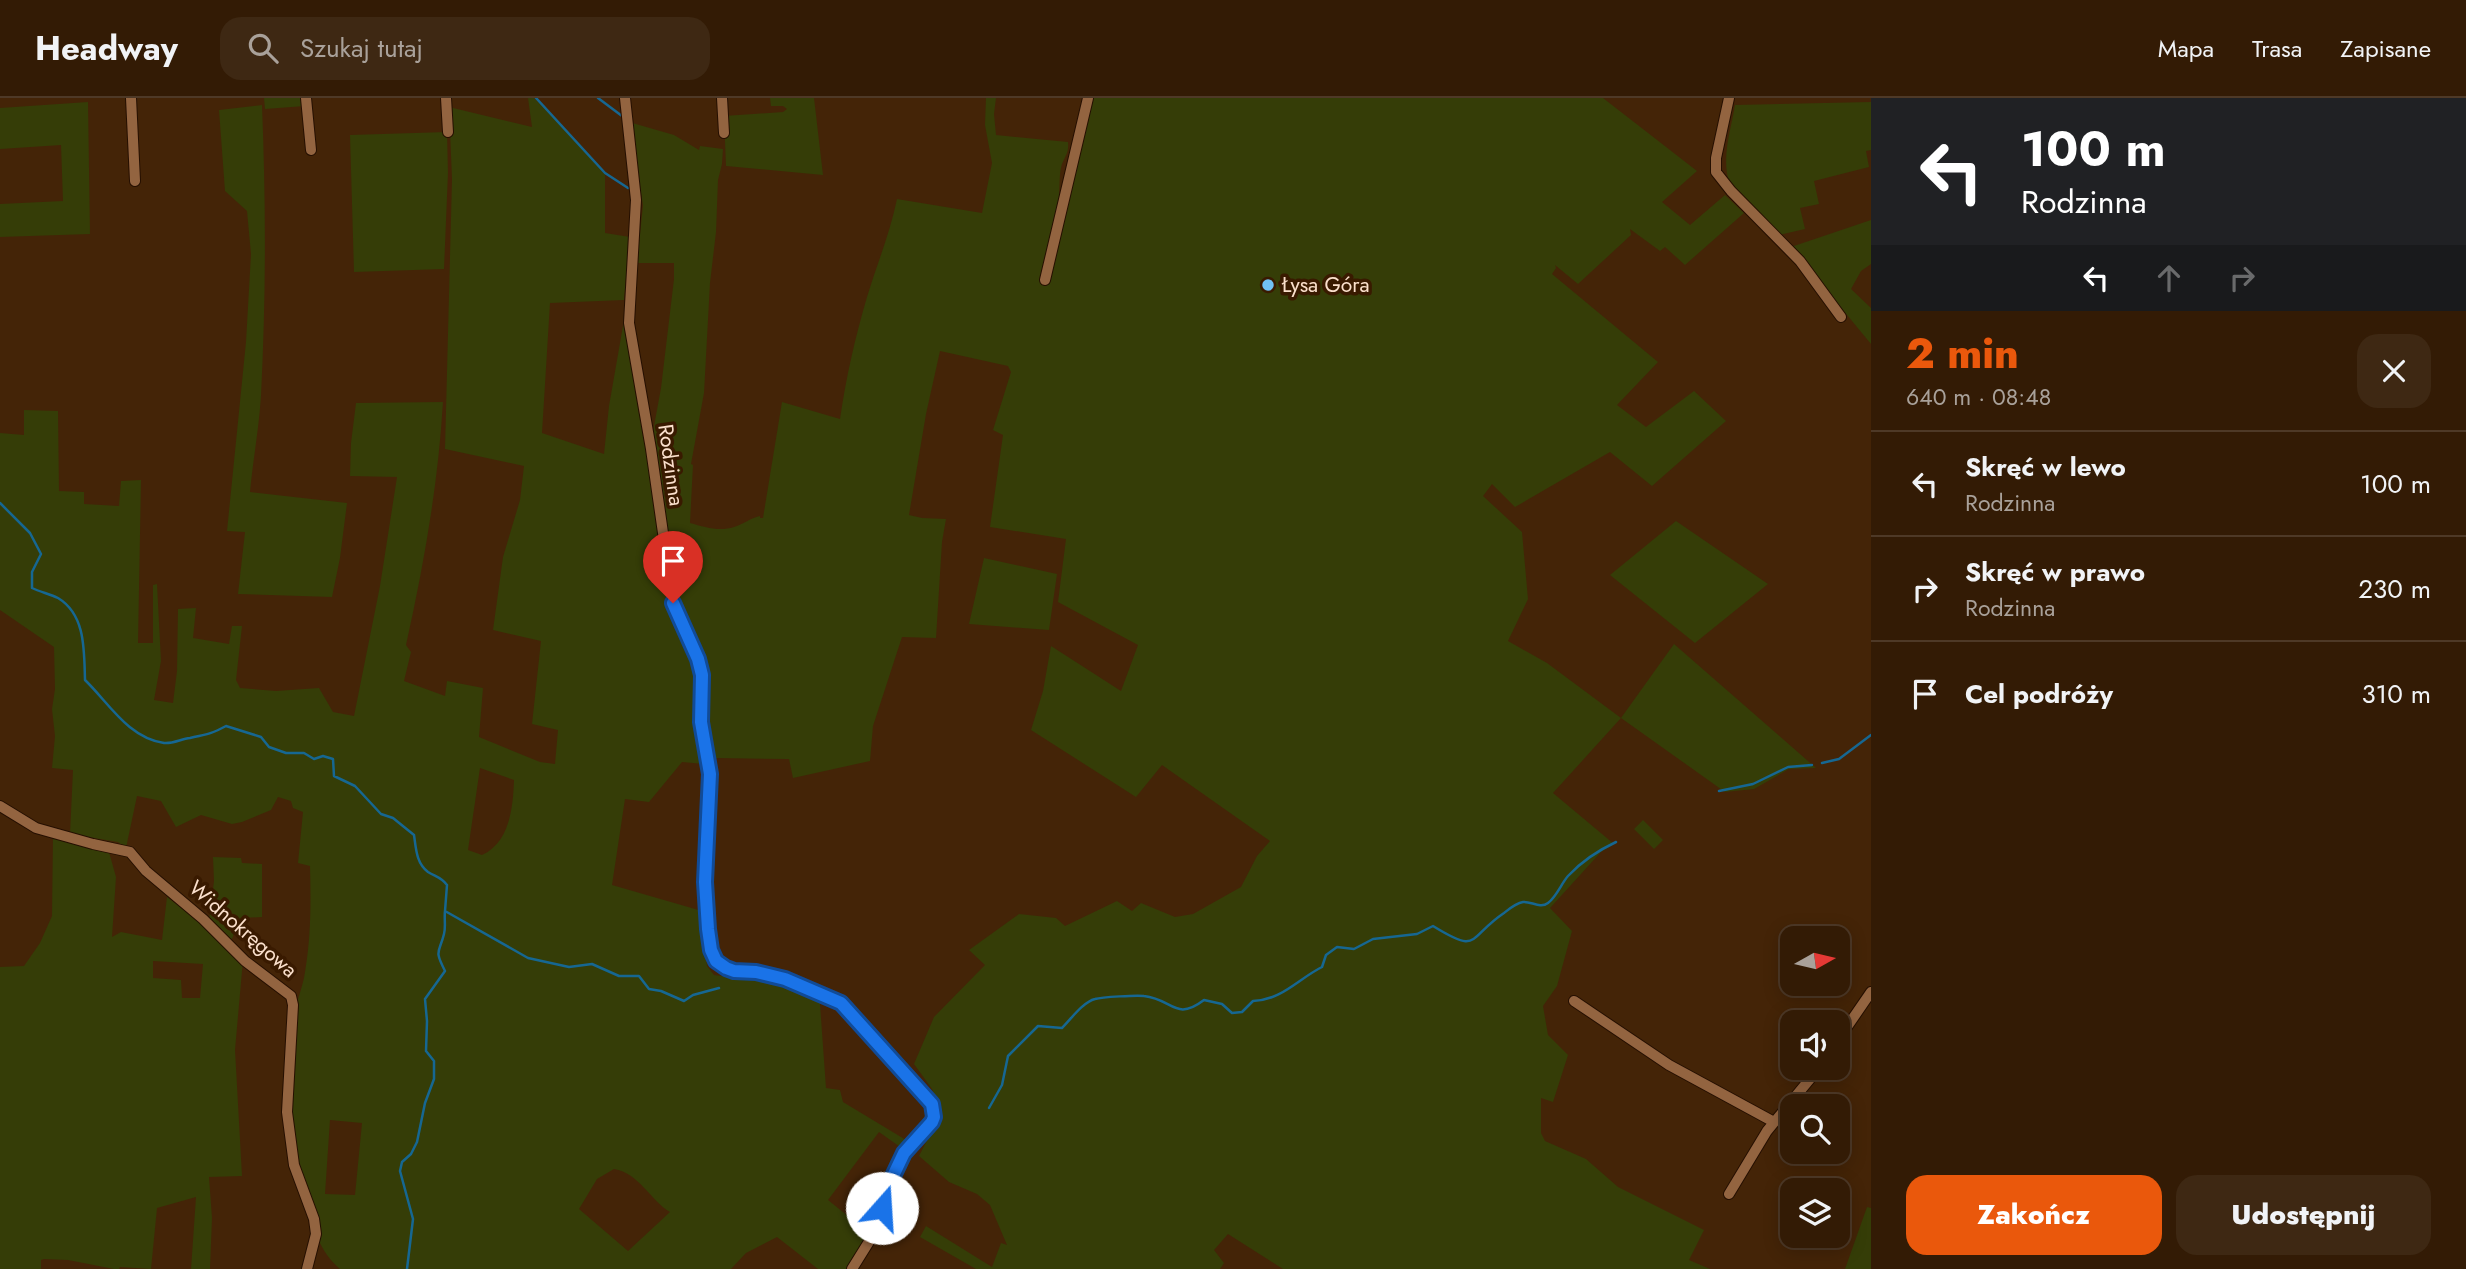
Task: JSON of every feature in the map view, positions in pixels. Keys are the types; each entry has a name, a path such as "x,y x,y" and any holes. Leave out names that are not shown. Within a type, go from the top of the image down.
{"street":[{"path":"131,98 135,180"},
{"path":"306,98 311,150"},
{"path":"446,98 449,132"},
{"name":"Rodzinna","path":"625,98 636,200 629,323 651,449 673,603 698,659 702,675 701,722 710,774 705,882 711,950 716,961 726,968 777,977 841,1003 926,1097 933,1110 932,1122 898,1163 875,1232 852,1269"},
{"path":"722,98 723,133"},
{"path":"1045,281 1088,98"},
{"path":"1729,98 1716,158 1716,172 1731,191 1800,261 1841,317"},
{"name":"Widnokręgowa","path":"0,806 36,828 130,852 146,871 203,919 245,961 291,996 293,1005 287,1112 294,1165 314,1219 316,1234 307,1269"},
{"path":"1850,1023 1871,992"},
{"path":"1574,1001 1669,1065 1774,1122"},
{"path":"1729,1194 1774,1122 1809,1080"}],"green space":[{"path":"264,98 304,98 305,106 265,109"},
{"path":"528,98 534,98 605,175 605,233 630,237 624,300 550,303 542,433 604,454 609,406 624,320 639,414 652,437 661,388 674,279 674,263 637,263 643,205 629,122 674,135 699,150 700,146 723,149 718,180 704,393 691,464 690,523 717,529 734,527 760,516 763,518 782,402 840,419 859,327 897,199 982,213 992,163 985,125 986,98 996,98 996,135 1068,142 1068,151 1060,171 1059,194 1067,194 1082,145 1092,98 1603,98 1697,171 1662,202 1690,225 1725,195 1744,213 1685,265 1665,247 1660,251 1630,229 1631,235 1578,284 1555,265 1552,274 1658,362 1617,405 1646,427 1694,391 1726,421 1652,486 1610,452 1515,507 1492,484 1483,496 1522,532 1528,599 1508,641 1547,663 1621,718 1553,793 1614,844 1601,852 1550,908 1572,931 1557,986 1543,1006 1548,1035 1568,1055 1553,1102 1541,1098 1541,1133 1545,1141 1586,1159 1618,1187 1704,1230 1689,1260 1710,1269 1283,1269 1228,1234 1214,1250 1224,1263 1220,1269 976,1269 920,1237 926,1226 992,1267 1001,1243 1007,1245 990,1205 977,1194 949,1182 919,1156 941,1113 932,1089 914,1064 934,1017 985,965 969,950 1019,914 1056,918 1065,926 1117,901 1132,911 1141,903 1175,917 1193,914 1241,887 1257,856 1270,841 1162,765 1136,797 1031,730 1043,691 1051,646 1121,691 1138,645 1058,602 1066,539 990,527 1003,435 993,430 1011,372 1008,366 940,351 909,515 946,519 936,638 902,637 873,726 870,761 793,778 789,759 716,758 704,764 682,762 649,802 625,799 612,885 702,911 707,966 714,975 793,986 825,1001 820,1004 826,1088 840,1090 843,1102 906,1140 903,1149 879,1132 828,1200 869,1233 847,1269 818,1269 777,1237 746,1253 731,1269 340,1269 327,1255 312,1222 293,1135 291,1067 294,1019 305,972 310,919 310,866 298,863 303,812 293,808 291,801 278,797 271,810 242,822 232,824 201,815 176,827 161,801 137,796 126,848 118,842 70,834 73,770 52,768 55,736 52,709 55,689 54,647 0,610 0,433 24,435 24,410 58,411 59,491 84,492 84,504 119,506 121,481 141,480 138,643 153,643 153,585 157,584 161,661 154,700 173,703 177,671 178,609 196,608 193,638 229,644 232,626 242,626 236,680 240,688 276,691 319,688 333,712 354,716 380,586 397,477 350,476 356,403 443,402 434,494 406,645 411,652 404,681 445,696 447,681 483,688 479,737 540,762 555,764 558,730 532,724 541,641 493,630 503,557 520,500 524,466 445,449 452,179 449,107 532,127","holes":["480,768 514,780 511,812 504,833 499,842 482,855 468,850","330,1120 362,1123 355,1195 325,1194","614,1169 623,1172 638,1181 670,1212 628,1251 579,1209 597,1179"]},
{"path":"770,98 814,98 823,175 726,166 724,116 783,112 787,109 783,106 771,106"},
{"path":"88,102 90,234 0,237 0,204 63,201 61,145 0,149 0,108"},
{"path":"1871,102 1871,150 1866,151 1869,167 1814,181 1819,204 1800,208 1805,229 1779,235 1747,206 1732,188 1728,179 1726,158 1735,105"},
{"path":"262,105 264,323 260,408 250,492 347,503 332,597 238,594 245,532 227,531 246,342 251,254 247,211 225,191 219,110"},
{"path":"447,132 444,269 354,272 350,135"},
{"path":"1871,220 1871,264 1861,271 1851,289 1871,308 1871,344 1791,247"},
{"path":"1676,521 1768,584 1695,643 1610,575"},
{"path":"984,558 1057,574 1049,630 969,624"},
{"path":"1674,644 1816,768 1789,769 1754,789 1725,792 1621,718"},
{"path":"1643,820 1663,840 1654,849 1634,829"},
{"path":"53,835 109,852 116,877 112,937 121,932 162,940 167,897 208,928 214,881 213,857 241,858 242,863 262,864 262,917 241,918 227,950 243,960 235,1050 242,1176 209,1177 212,1218 210,1269 191,1269 196,1197 157,1208 151,1269 114,1269 68,1260 44,1259 41,1260 41,1269 0,1269 0,967 24,966 40,943 52,916","holes":["153,961 203,964 200,998 182,998 181,980 153,978"]},
{"path":"1867,1207 1871,1208 1871,1269 1845,1269"}],"waterway":[{"path":"536,98 605,173 628,188"},
{"path":"598,98 622,116"},
{"path":"0,503 30,533 41,554 32,572 32,588 58,598 74,614 82,634 85,680 129,727 151,740 167,743 208,734 226,726 261,737 269,747 286,753 304,753 314,759 323,756 333,759 334,776 355,786 381,814 393,818 414,835 421,864 447,885 445,911 528,958 569,967 592,964 619,976 639,976 649,989 684,1001 693,995 719,988"},
{"path":"1822,763 1839,759 1871,735"},
{"path":"1719,791 1753,784 1788,767 1812,765"},
{"path":"989,1108 1002,1085 1008,1056 1038,1026 1062,1028 1091,1001 1099,998 1144,996 1186,1009 1204,1000 1222,1004 1232,1013 1242,1012 1253,1001 1273,997 1322,967 1326,955 1337,947 1354,949 1373,939 1417,934 1433,926 1459,940 1472,940 1518,904 1548,903 1579,866 1616,842"},
{"path":"407,1269 413,1219 400,1171 402,1162 411,1154 417,1142 425,1103 434,1079 434,1061 426,1051 425,999 445,971 438,952 445,931 445,911"}],"place":[{"name":"Łysa Góra","path":"1268,285"}],"route":[{"path":"673,603 698,659 702,675 701,722 710,774 705,882 708,929 711,950 716,961 734,971 769,974 785,979 841,1003 932,1104 932,1122 898,1163 882,1208"}]}
